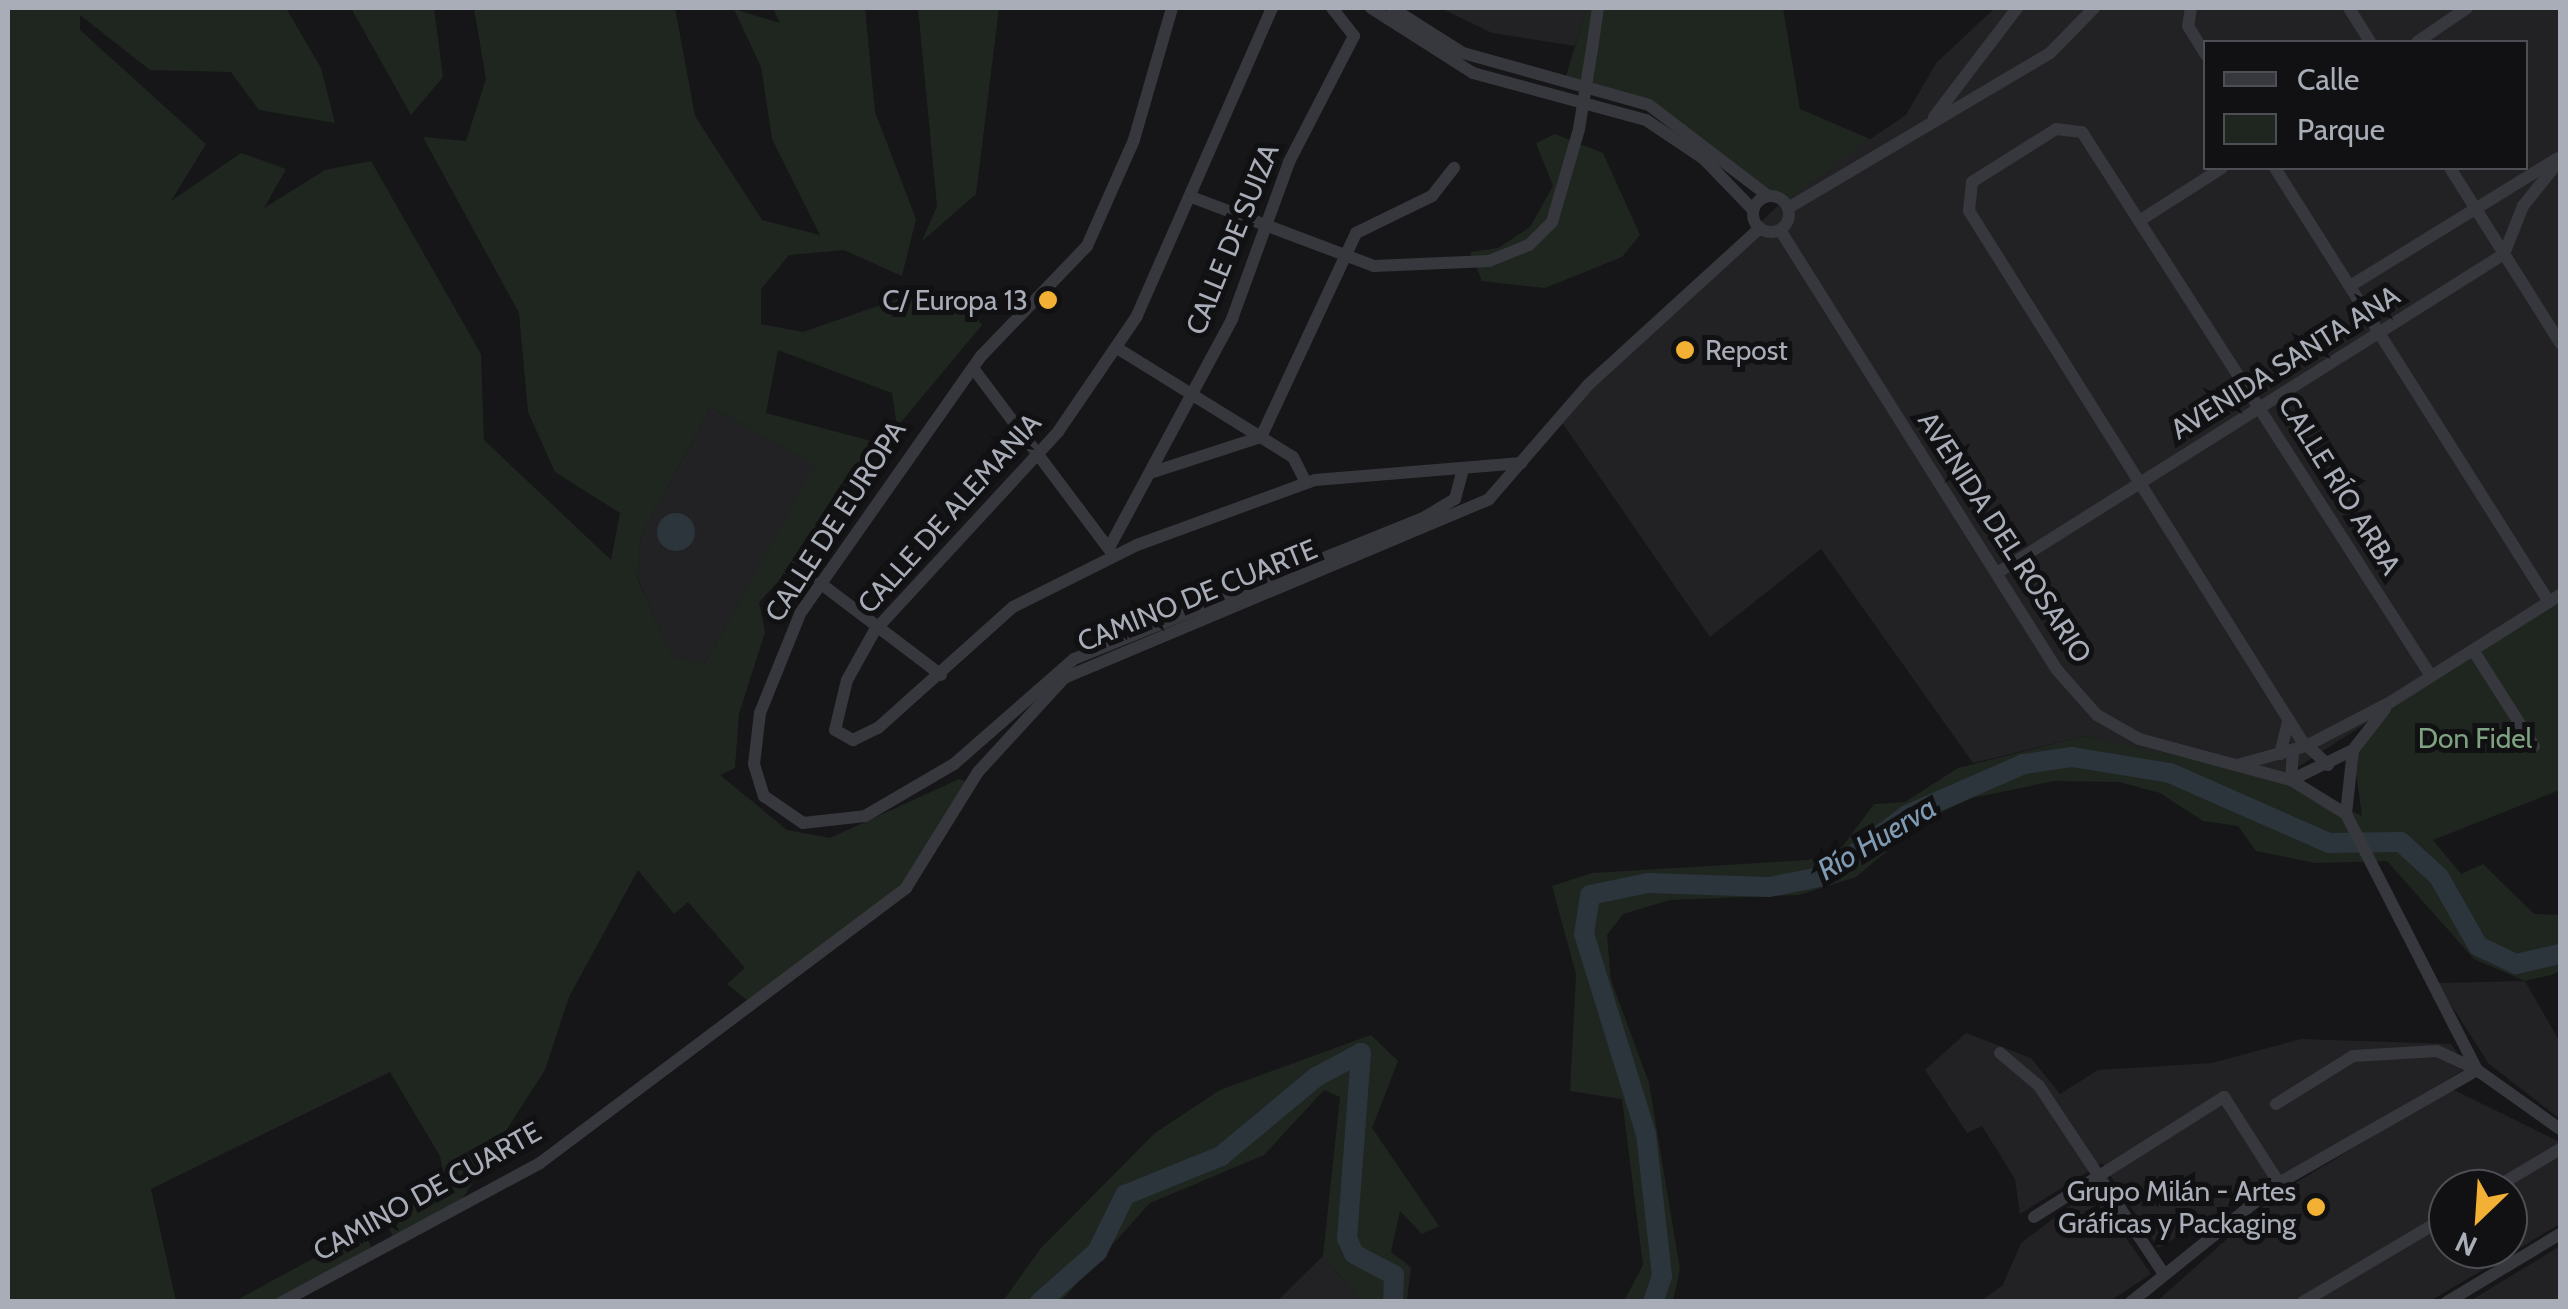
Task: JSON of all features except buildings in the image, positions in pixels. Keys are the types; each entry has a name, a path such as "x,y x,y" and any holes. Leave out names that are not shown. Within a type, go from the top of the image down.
{"street":[{"name":"CALLE DE ALEMANIA","path":"1272,8 1194,198 1117,348 1039,454 883,626 835,710 843,738 878,728 941,676 1013,607 1112,551 1306,482 1486,471 1521,463"},
{"name":"CALLE DE SUIZA","path":"1112,551 1192,394 1268,226 1307,123 1354,36 1332,8"},
{"path":"1371,8 1473,73 1646,120 1704,159 1753,210 1760,228 1780,230 1788,208 1974,95 2050,54 2094,8"},
{"path":"1392,8 1463,53 1649,105 1788,208"},
{"path":"1194,198 1346,258 1408,269 1521,249 1562,202 1579,129 1598,8"},
{"path":"1929,125 2017,8"},
{"path":"2349,8 2369,40"},
{"path":"2420,40 2467,8"},
{"name":"CALLE DE EUROPA","path":"1172,12 1134,140 1087,246 973,368 820,583 773,671 754,764 780,812 826,826 865,816 938,775 1074,659 1426,517 1454,499 1462,473"},
{"path":"2188,12 2203,48"},
{"path":"1960,79 1974,95"},
{"name":"CALLE RÍO ARBA","path":"2141,481 1964,198 1972,182 2070,126 2139,221 2260,404 2431,676"},
{"name":"AVENIDA SANTA ANA","path":"2350,286 2560,158"},
{"name":"AVENIDA SANTA ANA","path":"1998,573 2260,404 2504,254 2523,206 2560,158"},
{"path":"1150,473 1262,438 1363,226 1432,196 1454,168"},
{"path":"2139,221 2219,170"},
{"path":"2238,764 2293,750 2390,703 2555,599 2275,170"},
{"path":"2451,170 2560,343"},
{"path":"1753,210 1768,196"},
{"name":"CAMINO DE CUARTE","path":"282,1302 540,1163 906,888 978,772 1064,678 1172,626 1432,528 1503,485 1588,384 1760,228"},
{"name":"AVENIDA DEL ROSARIO","path":"1780,230 1998,573 2097,714 2138,739 2290,780 2346,814 2374,858 2476,1070 2560,1129"},
{"path":"1117,348 1298,461 1306,482"},
{"path":"973,368 1112,551"},
{"path":"1486,471 1503,485"},
{"path":"2141,481 2289,720 2293,750 2290,780 2353,750 2390,703"},
{"path":"820,583 883,626 941,676"},
{"path":"2473,650 2534,746"},
{"path":"2289,720 2293,750"},
{"path":"2293,750 2328,765"},
{"path":"2346,814 2353,750"},
{"path":"2276,1104 2353,1056 2437,1051 2476,1070"},
{"path":"2000,1053 2022,1064 2164,1274"},
{"path":"2131,1302 2279,1183 2476,1070"},
{"path":"2034,1217 2224,1097 2279,1183"},
{"path":"2526,1169 2560,1149"},
{"path":"2303,1302 2428,1228"},
{"path":"2447,1302 2560,1234"}],"shaded area":[{"path":"1440,8 1587,8 1575,46 1492,33"},
{"path":"1995,8 2560,8 2560,599 2276,781 2084,736 1973,763 1821,549 1710,637 1559,418 1793,191 1906,115 1937,62"},
{"path":"711,407 816,465 705,664 673,659 637,577 641,536"},
{"path":"676,513 690,518 695,532 690,546 676,551 662,546 657,532 662,518"},
{"path":"2525,981 2560,1042 2560,1119 2489,1064 2437,983"},
{"path":"1966,1033 2031,1058 2060,1094 2098,1070 2212,1063 2301,1039 2451,1044 2467,1068 2158,1248 2102,1163 2020,1214 2015,1179 1982,1126 1967,1133 1925,1070"},
{"path":"2452,1089 2560,1142 2560,1224 2528,1243 2528,1169 2428,1169 2428,1269 2484,1269 2430,1301 2156,1302 2280,1192"},
{"path":"2092,1189 2151,1274 2110,1301 1981,1301 2003,1285 2021,1243"},
{"path":"2560,1246 2560,1301 2470,1301 2528,1269"},
{"path":"1323,1256 1362,1301 1276,1302"}],"green space":[{"path":"8,8 286,8 321,68 335,123 259,110 231,72 150,70 80,15 80,30 206,144 171,201 241,153 286,169 264,208 325,170 371,161 481,354 484,440 611,560 620,513 555,472 528,412 519,313 423,137 466,141 486,79 474,8 675,8 695,116 762,220 820,235 772,139 761,67 734,9 780,23 773,8 865,8 875,112 916,219 902,276 844,250 789,255 761,289 761,324 803,332 915,293 968,305 982,325 897,427 892,393 778,350 766,413 871,441 813,545 759,602 765,632 739,714 735,768 720,775 787,830 830,838 959,779 972,784 906,888 753,1005 727,984 745,968 688,902 674,914 638,870 569,997 545,1070 455,1210 393,1236 384,1220 446,1186 440,1156 390,1072 151,1189 176,1301 8,1302","holes":["711,407 815,465 705,664 673,658 637,578 641,536"]},
{"path":"351,8 434,8 443,77 411,115"},
{"path":"918,8 999,8 976,194 922,241 937,206"},
{"path":"1587,8 1783,8 1800,109 1870,139 1785,202 1768,196 1680,123 1565,79"},
{"path":"1555,134 1603,153 1640,235 1622,257 1545,288 1482,281 1470,252 1498,248 1530,227 1553,186 1536,143"},
{"name":"Don Fidel","path":"2560,599 2560,790 2433,840 2461,874 2483,864 2534,914 2560,915 2560,971 2551,975 2525,981 2474,959 2387,861 2315,863 2256,851 2238,826 2203,821 2160,793 2119,782 2054,781 1972,798 1923,821 1856,877 1799,895 1670,900 1623,914 1607,935 1611,980 1649,1083 1680,1269 1673,1301 1624,1301 1643,1265 1622,1099 1570,1091 1576,974 1552,886 1592,873 1808,860 1842,847 1874,804 1905,802 1958,768 2084,736 2291,780 2362,816 2353,750 2389,703"},
{"path":"1371,1035 1398,1061 1372,1128 1439,1226 1422,1234 1400,1211 1391,1252 1411,1267 1407,1301 1362,1301 1323,1256 1340,1097 1324,1090 1264,1155 1150,1203 1061,1301 1003,1301 1041,1248 1155,1133 1220,1090"},
{"path":"364,1231 371,1247 282,1301 233,1302"}],"waterway":[{"name":"Río Huerva","path":"1653,1302 1662,1276 1646,1134 1584,934 1590,895 1648,883 1769,887 1825,876 1907,815 2024,764 2072,757 2170,773 2329,843 2401,842 2439,877 2478,946 2516,964 2560,954"},
{"name":"Río Huerva","path":"1040,1302 1097,1252 1125,1195 1221,1156 1316,1077 1361,1053 1347,1238 1354,1254 1394,1275 1393,1302"}],"place":[{"name":"C/ Europa 13","path":"1048,300"},
{"name":"Repost","path":"1685,350"},
{"name":"Grupo Milán - Artes Gráficas y Packaging","path":"2316,1207"}]}
